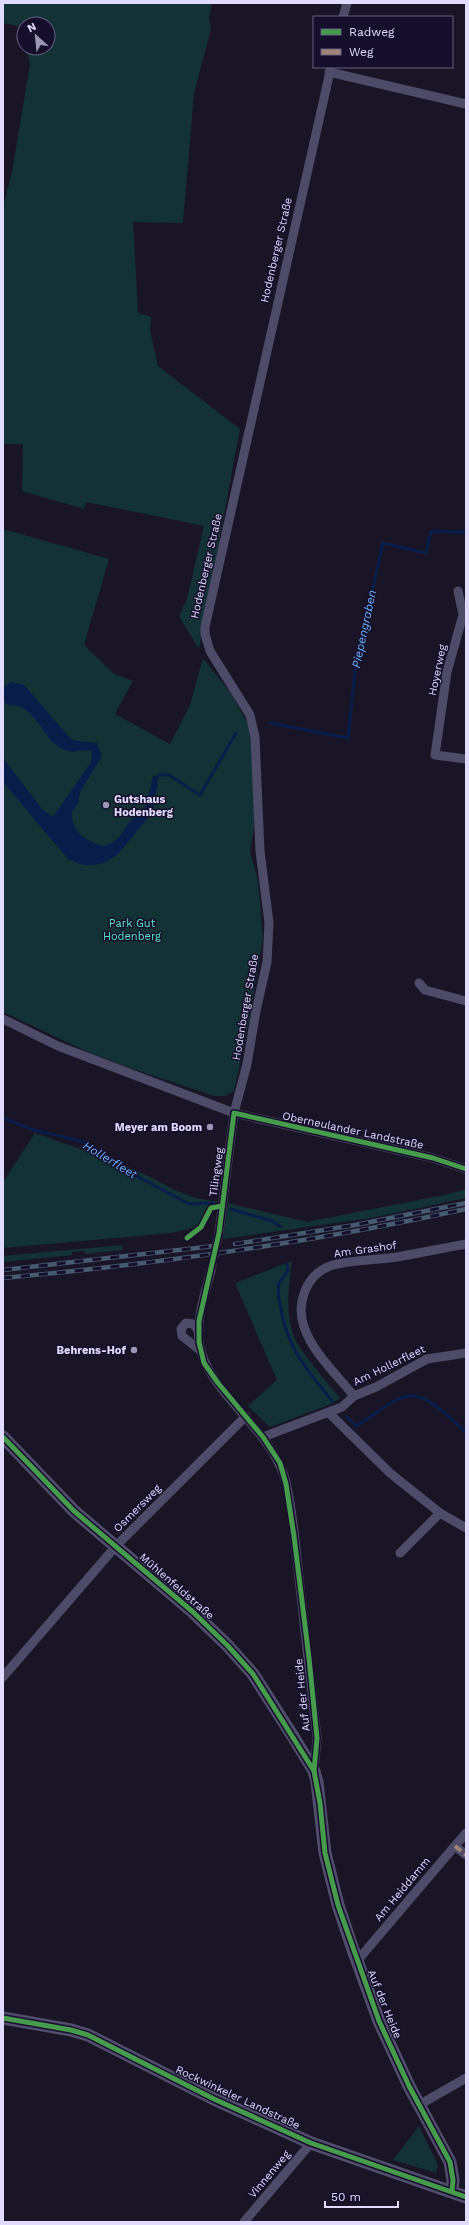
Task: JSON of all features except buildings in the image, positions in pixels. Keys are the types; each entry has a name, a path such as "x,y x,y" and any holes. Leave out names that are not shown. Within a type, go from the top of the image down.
{"street":[{"path":"343,16 347,3"},
{"path":"330,70 466,104"},
{"name":"Hodenberger Straße","path":"234,1113 247,1064 267,962 269,923 260,851 255,737 250,715 210,651 205,634 205,626 330,70"},
{"name":"Hoyerweg","path":"458,591 463,615 447,672 435,755 466,759"},
{"path":"419,982 425,990 466,1001"},
{"name":"Oberneulander Landstraße","path":"3,1019 58,1046 234,1113 433,1158 466,1169"},
{"name":"Tilingweg","path":"219,1233 234,1113"},
{"name":"Am Grashof","path":"354,1396 319,1354 304,1327 300,1309 303,1292 314,1278 331,1266 397,1257 466,1244"},
{"name":"Auf der Heide","path":"211,1271 204,1295 199,1331 204,1363 218,1383 263,1436 280,1462 286,1484 294,1536 317,1738 314,1771 320,1803 326,1853 338,1905 379,2021 450,2162 453,2180 452,2192"},
{"name":"Auf der Heide","path":"199,1331 193,1324 186,1323 181,1329 182,1336 201,1351"},
{"name":"Am Hollerfleet","path":"263,1436 342,1407 354,1396 376,1387 427,1359 466,1353"},
{"path":"329,1413 390,1473 440,1513 466,1528"},
{"name":"Osmersweg","path":"3,1677 116,1546 246,1416"},
{"name":"Mühlenfeldstraße","path":"3,1437 74,1512 193,1612 253,1674 314,1771"},
{"path":"400,1553 440,1513"},
{"name":"Am Heiddamm","path":"357,1960 466,1833"},
{"path":"455,1846 466,1855"},
{"name":"Rockwinkeler Landstraße","path":"3,2018 71,2030 88,2035 214,2099 311,2143 466,2197"},
{"path":"420,2105 466,2078"},
{"name":"Vinnenweg","path":"244,2222 311,2143"}],"green space":[{"path":"3,3 212,3 209,19 211,29 194,93 183,223 133,222 138,313 151,317 150,330 158,366 240,429 199,649 179,616 187,599 204,526 86,502 84,509 22,491 23,444 3,444 3,207 12,172 30,65 28,56 56,56 56,16 16,16 16,26 3,23"},
{"name":"Park Gut Hodenberg","path":"3,529 109,559 84,645 114,674 133,681 115,714 170,744 190,705 203,658 232,695 249,726 253,758 255,823 250,852 258,880 263,939 249,1021 234,1091 225,1096 214,1096 88,1052 3,1012"},
{"path":"35,1133 123,1165 145,1174 174,1190 195,1198 217,1201 216,1204 211,1205 197,1227 171,1233 3,1248 3,1182"},
{"path":"466,1189 466,1198 371,1218 223,1239 228,1203 307,1222 449,1194"},
{"path":"122,1245 123,1250 85,1254 84,1251 72,1252 72,1255 3,1262 3,1256"},
{"path":"292,1261 288,1307 293,1334 301,1349 340,1398 331,1404 270,1427 248,1406 277,1380 235,1283"},
{"path":"419,2126 438,2165 436,2173 393,2160"}],"water":[{"path":"12,682 24,685 71,739 97,743 102,756 80,792 78,803 72,812 72,819 77,830 91,842 104,846 112,843 120,836 127,825 146,806 153,776 159,775 153,812 117,855 106,862 95,865 83,865 68,859 3,782 3,758 42,809 53,817 91,762 92,751 64,750 52,741 31,714 25,709 8,705 3,701 4,687"}],"waterway":[{"name":"Piepengraben","path":"270,723 348,738 356,662 383,543 426,553 431,531 466,532"},
{"name":"Piepengraben","path":"159,775 169,775 200,795 236,733"},
{"name":"Hollerfleet","path":"3,1118 34,1130 81,1141 104,1154 133,1174 189,1204 213,1203"},
{"name":"Hollerfleet","path":"231,1209 272,1221 281,1227"},
{"name":"Hollerfleet","path":"287,1264 288,1270 278,1285 279,1299 287,1333 306,1368 333,1402"},
{"name":"Hollerfleet","path":"346,1416 356,1426 398,1399 407,1396 417,1397 435,1405 466,1432"}],"tunnel":[{"path":"211,1271 219,1233"}],"railway":[{"path":"235,1244 355,1225 466,1203"},
{"path":"3,1278 119,1266 236,1251 351,1232 466,1209"},
{"path":"3,1270 214,1246"}],"marked path":[{"path":"455,1846 466,1855"}],"cycle path":[{"path":"452,2191 453,2180 450,2162 409,2086 379,2021 338,1905 325,1853 320,1803 314,1771 317,1738 309,1658 294,1536 286,1484 280,1463 263,1437 218,1383 204,1363 199,1342 199,1321 219,1233 234,1113 433,1158 466,1169"},
{"path":"187,1238 201,1227 211,1208 222,1206"},
{"path":"3,1437 74,1511 193,1612 228,1646 253,1674 314,1771"},
{"path":"3,2018 71,2030 88,2035 214,2099 311,2143 466,2197"}],"place":[{"name":"Gutshaus Hodenberg","path":"106,805"},
{"name":"Meyer am Boom","path":"210,1127"},
{"name":"Behrens-Hof","path":"134,1350"}]}
